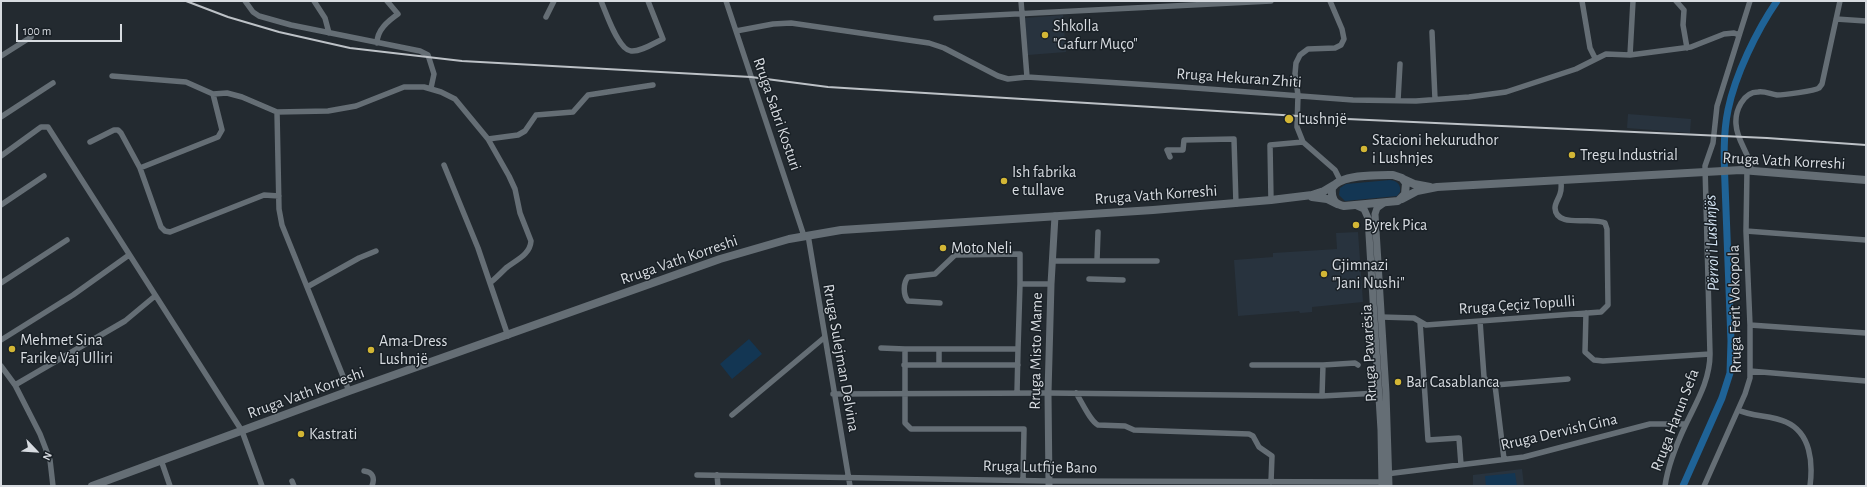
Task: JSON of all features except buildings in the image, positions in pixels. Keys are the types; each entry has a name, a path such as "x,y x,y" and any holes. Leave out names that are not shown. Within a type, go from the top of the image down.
{"main road":[{"name":"Rruga Vath Korreshi","path":"92,486 349,391 508,336 720,259 771,243 806,235 838,231 1236,204 1305,197 1324,198 1344,206 1397,202 1417,191 1437,187 1707,172 1746,170 1866,180"},
{"name":"Rruga Vath Korreshi","path":"1305,197 1321,192 1337,182 1388,175 1395,175 1420,185 1437,187"},
{"path":"1402,199 1406,188 1404,179"},
{"path":"1337,182 1332,195 1337,204"}],"street":[{"path":"245,1 253,12 259,16 291,26 420,51 428,55 434,74 431,88"},
{"path":"314,1 325,18 329,33"},
{"path":"376,43 380,31 388,21 398,14 387,1"},
{"path":"546,17 554,1"},
{"path":"601,1 621,46 629,51 635,51 663,39 648,1"},
{"name":"Rruga Sabri Kosturi","path":"726,1 806,235"},
{"path":"1021,1 1027,77"},
{"path":"936,18 1022,12 1271,1"},
{"path":"1330,1 1342,29 1344,39 1341,45 1335,48 1308,49 1300,55 1296,63 1295,74 1298,95 1297,127 1303,142 1335,170 1337,182"},
{"path":"1582,1 1590,48 1595,58"},
{"path":"1630,55 1633,1"},
{"path":"1676,1 1684,10 1683,24 1687,48"},
{"name":"Rruga Harun Sefa","path":"1665,486 1670,464 1686,424 1705,385 1709,370 1707,172 1705,162 1712,147 1717,106 1738,35 1750,1"},
{"path":"1746,170 1750,160 1741,146 1737,133 1736,119 1741,104 1747,96 1754,92 1781,94 1819,88 1822,84 1840,1"},
{"path":"1836,19 1866,21"},
{"name":"Rruga Hekuran Zhiti","path":"736,31 772,24 791,23 929,43 944,48 998,76 1008,79 1027,77 1353,100 1435,99 1506,92 1576,69 1595,58 1606,54 1630,55 1687,48 1724,34 1734,33 1738,35"},
{"path":"1432,32 1435,99"},
{"path":"1,56 31,38"},
{"path":"1398,100 1400,64"},
{"path":"112,76 186,82 213,94 227,94 242,97 277,112 328,111 356,106 404,87 431,88 455,99 471,116 488,139 510,176 515,189 520,213 531,241 531,245 526,254 506,268 490,283"},
{"path":"1,117 53,83"},
{"path":"488,139 518,135 525,131 530,121 536,115 573,112 588,95 653,85"},
{"path":"140,168 218,137 222,130 213,94"},
{"path":"277,112 279,196 282,225 339,362 349,391"},
{"path":"1,156 41,127 48,127 242,431 262,486"},
{"path":"90,142 114,130 118,130 140,168 161,227 165,231 170,232 264,196 279,196"},
{"path":"1170,157 1167,150 1183,150 1184,140 1234,139 1236,204"},
{"path":"1271,200 1270,145 1303,142"},
{"path":"444,165 490,283 508,336"},
{"name":"Rruga Ferit Vokopola","path":"1704,486 1748,387 1750,371 1750,325 1746,231 1746,170"},
{"path":"1,205 44,176"},
{"path":"1561,181 1561,190 1555,207 1556,213 1560,218 1566,221 1599,220 1605,223 1607,229 1608,305 1601,312 1586,313"},
{"name":"Rruga Pavarësia","path":"1384,203 1377,208 1375,214 1381,317 1385,481"},
{"name":"Rruga Pavarësia","path":"1355,205 1364,209 1368,218 1385,481"},
{"name":"Rruga Misto Mame","path":"1049,483 1048,393 1051,284 1055,216"},
{"path":"1746,231 1866,240"},
{"path":"1097,260 1098,232"},
{"name":"Rruga Sulejman Delvina","path":"806,235 850,486"},
{"path":"1,283 67,240"},
{"path":"307,287 359,258 376,251"},
{"path":"940,303 908,301 905,298 904,283 908,277 935,274 955,255 1020,254 1017,393"},
{"path":"1,340 73,295 130,255"},
{"path":"1053,260 1157,261"},
{"path":"1089,279 1123,280"},
{"path":"1020,284 1051,284"},
{"path":"15,385 125,321 155,296"},
{"name":"Rruga Çeçiz Topulli","path":"1381,317 1414,318 1426,324 1586,313 1586,352 1594,360 1603,361 1710,354"},
{"path":"1480,321 1484,377 1487,382 1495,384 1568,379"},
{"path":"1420,322 1428,440 1459,438 1461,465"},
{"path":"1750,325 1866,333"},
{"path":"732,415 824,337"},
{"path":"881,348 1018,349"},
{"path":"904,349 905,423 911,429 1024,429 1023,480"},
{"path":"939,349 939,365"},
{"path":"1252,365 1323,365 1355,363 1358,365"},
{"path":"904,365 1018,365"},
{"path":"1322,396 1323,365"},
{"path":"1,366 15,385 40,434 50,460 52,486"},
{"path":"1750,371 1866,381"},
{"path":"1495,384 1504,459"},
{"path":"833,394 1048,393 1322,396 1379,393"},
{"path":"1076,394 1090,415 1091,420 1098,425 1125,426 1134,430 1249,434 1253,436 1259,447 1272,456 1271,482"},
{"path":"1738,410 1786,422 1798,430 1810,451 1812,463 1810,486"},
{"name":"Rruga Dervish Gina","path":"1385,481 1461,465 1539,453 1638,426 1650,424 1686,424"},
{"path":"161,460 170,486"},
{"path":"364,471 373,475 374,480 372,486"},
{"name":"Rruga Lutfije Bano","path":"697,475 1023,480 1049,483 1385,481"},
{"path":"717,475 718,486"}],"shaded area":[{"name":"Shkolla \"Gafurr Muço\"","path":"1063,15 1066,52 1028,55 1025,18"},
{"path":"1628,114 1691,119 1690,133 1627,128"},
{"path":"1390,180 1397,182 1400,187 1400,192 1397,196 1345,201 1339,195 1340,188 1346,184"},
{"path":"1358,232 1363,302 1312,307 1312,312 1300,313 1299,311 1238,316 1234,260 1273,257 1273,253 1337,249 1336,233"},
{"path":"749,339 762,354 732,379 720,364"},
{"path":"1522,469 1524,486 1473,486 1473,475"},
{"path":"1515,473 1517,486 1486,486 1485,476"}],"waterway":[{"name":"Përroi i Lushnjës","path":"1683,486 1722,398 1730,373 1731,341 1724,156 1725,128 1728,110 1731,96 1741,68 1762,25 1777,1"}],"railway":[{"path":"186,1 228,17 279,32 350,48 462,61 751,77 828,87 1347,119 1767,138 1866,145"}],"place":[{"name":"Shkolla \"Gafurr Muço\"","path":"1045,35"},
{"name":"Lushnjë","path":"1289,119"},
{"name":"Stacioni hekurudhor i Lushnjes","path":"1364,149"},
{"name":"Tregu Industrial","path":"1572,155"},
{"name":"Ish fabrika e tullave","path":"1004,181"},
{"name":"Byrek Pica","path":"1356,225"},
{"name":"Moto Neli","path":"943,248"},
{"name":"Gjimnazi \"Jani Nushi\"","path":"1324,274"},
{"name":"Mehmet Sina Farike Vaj Ulliri","path":"12,349"},
{"name":"Ama-Dress Lushnjë","path":"371,350"},
{"name":"Bar Casablanca","path":"1398,382"},
{"name":"Kastrati","path":"301,434"}]}
